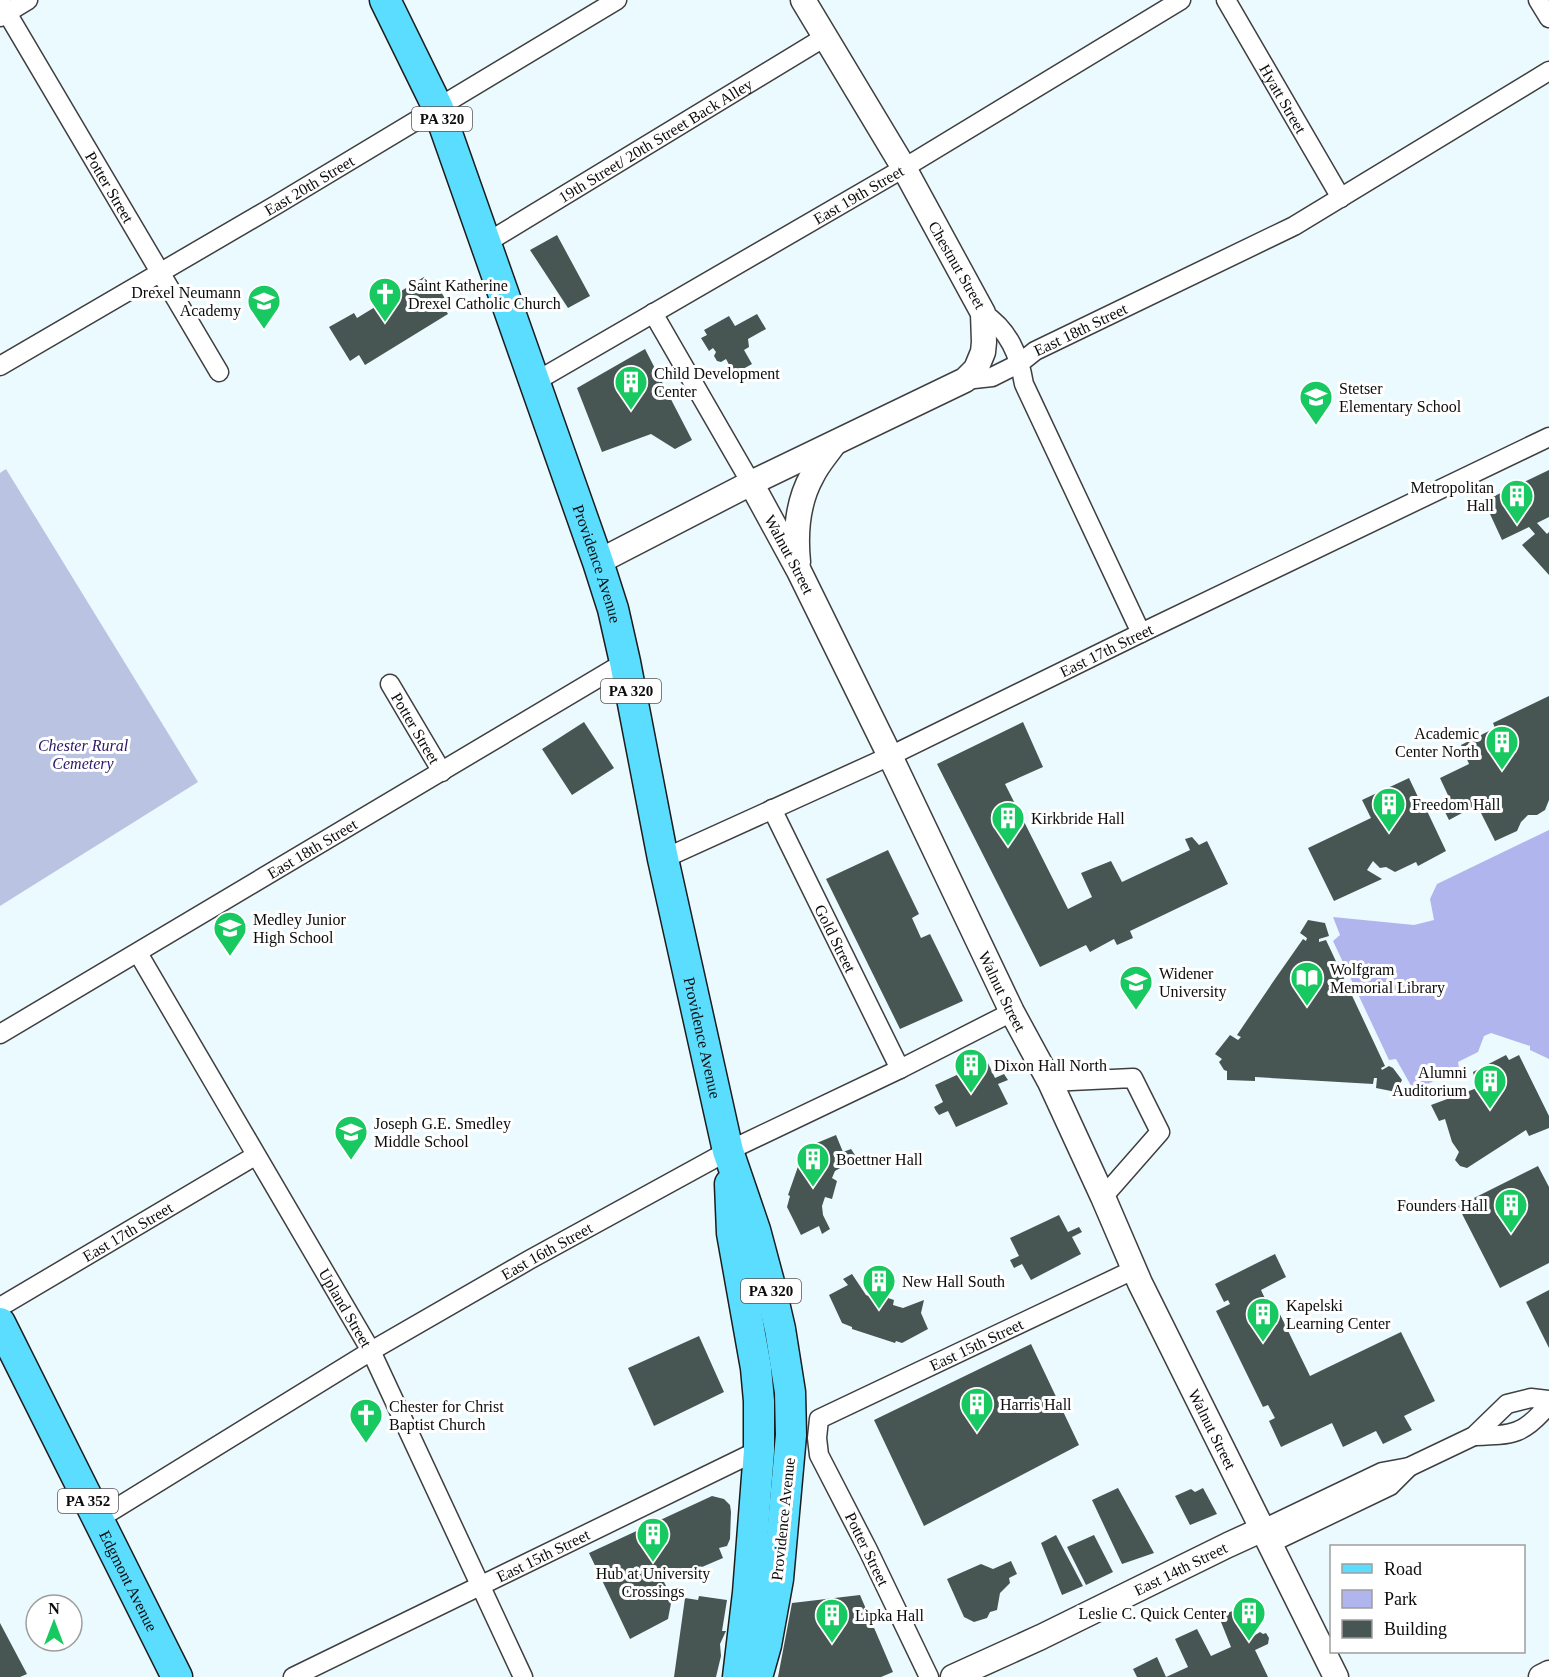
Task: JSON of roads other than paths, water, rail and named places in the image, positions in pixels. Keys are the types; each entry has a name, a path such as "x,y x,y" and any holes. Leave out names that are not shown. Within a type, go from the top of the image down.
{"main road":[{"name":"Providence Avenue","path":"385,0 438,108 613,609 663,859 728,1151 755,1230 780,1329 790,1392 791,1435 778,1579 766,1645 757,1677"},
{"name":"Providence Avenue","path":"728,1151 732,1233 756,1368 759,1401 759,1451 748,1593 738,1677"},
{"name":"Edgmont Avenue","path":"0,1323 177,1677"}],"street":[{"path":"2,10 28,0"},
{"name":"East 20th Street","path":"0,366 617,0"},
{"name":"Chestnut Street","path":"802,0 903,168 983,313 1002,327 1020,363 1024,384 1141,633"},
{"name":"East 19th Street","path":"534,383 903,168 1181,0"},
{"name":"Hyatt Street","path":"1226,0 1341,198"},
{"path":"1538,0 1549,18"},
{"name":"Potter Street","path":"2,10 219,372"},
{"name":"19th Street/ 20th Street Back Alley","path":"486,243 825,37"},
{"name":"East 18th Street","path":"598,562 751,483 965,380 993,376 1020,363 1035,351 1293,226 1549,71"},
{"name":"Walnut Street","path":"653,313 751,483 798,571 890,756 1012,1012 1050,1082 1134,1270 1336,1677"},
{"path":"965,380 976,369 983,352 983,313"},
{"name":"East 17th Street","path":"663,859 890,756 1549,437"},
{"path":"798,571 796,536 800,507 812,475 835,443"},
{"name":"East 18th Street","path":"0,1034 625,662"},
{"name":"Potter Street","path":"390,684 442,772"},
{"name":"Gold Street","path":"772,809 900,1069"},
{"name":"Upland Street","path":"138,953 371,1351 523,1677"},
{"name":"East 16th Street","path":"98,1520 371,1351 529,1260 728,1151 900,1069 1012,1012"},
{"path":"1050,1082 1134,1078 1160,1132 1103,1197"},
{"name":"East 17th Street","path":"0,1307 255,1156"},
{"name":"East 15th Street","path":"819,1419 1134,1270"},
{"name":"East 14th Street","path":"953,1677 1095,1618 1267,1536 1390,1486 1409,1467 1474,1436 1507,1404 1532,1398 1549,1402 1522,1431 1497,1436 1474,1436"},
{"name":"Potter Street","path":"819,1419 817,1438 819,1455 929,1677"},
{"name":"East 15th Street","path":"293,1677 791,1435"},
{"name":"East 14th Street","path":"992,1677 1095,1618"},
{"path":"1541,1677 1549,1673"}],"place":[{"name":"Saint Katherine Drexel Catholic Church","path":"385,323"},
{"name":"Drexel Neumann Academy","path":"264,330"},
{"name":"Child Development Center","path":"631,411"},
{"name":"Stetser Elementary School","path":"1316,426"},
{"name":"Metropolitan Hall","path":"1517,525"},
{"name":"Academic Center North","path":"1502,771"},
{"name":"Freedom Hall","path":"1389,833"},
{"name":"Kirkbride Hall","path":"1008,847"},
{"name":"Medley Junior High School","path":"230,957"},
{"name":"Wolfgram Memorial Library","path":"1307,1007"},
{"name":"Widener University","path":"1136,1011"},
{"name":"Dixon Hall North","path":"971,1094"},
{"name":"Alumni Auditorium","path":"1490,1110"},
{"name":"Joseph G.E. Smedley Middle School","path":"351,1161"},
{"name":"Boettner Hall","path":"813,1188"},
{"name":"Founders Hall","path":"1511,1234"},
{"name":"New Hall South","path":"879,1310"},
{"name":"Kapelski Learning Center","path":"1263,1343"},
{"name":"Harris Hall","path":"977,1433"},
{"name":"Chester for Christ Baptist Church","path":"366,1444"},
{"name":"Hub at University Crossings","path":"653,1563"},
{"name":"Leslie C. Quick Center","path":"1249,1642"},
{"name":"Lipka Hall","path":"832,1644"}],"park label":[{"name":"Chester Rural Cemetery","path":"83,754"}]}
